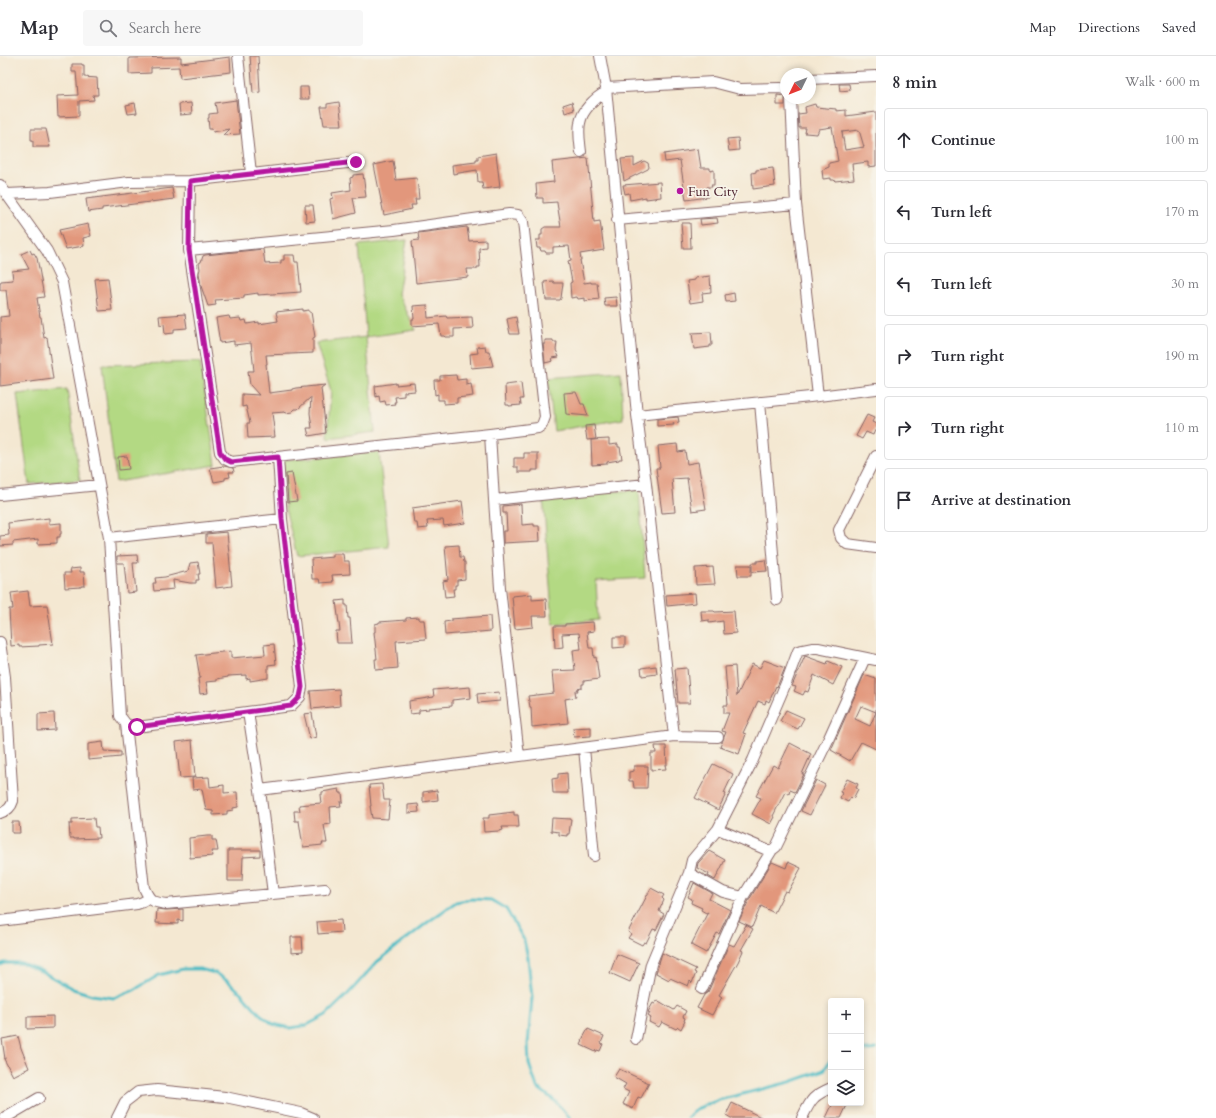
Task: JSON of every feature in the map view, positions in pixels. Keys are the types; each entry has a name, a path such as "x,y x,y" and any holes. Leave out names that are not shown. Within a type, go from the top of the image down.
{"street":[{"path":"238,56 251,173"},
{"path":"600,56 606,90 617,220 637,415 674,736"},
{"path":"816,79 876,76"},
{"path":"581,152 580,123 583,113 598,96 606,90 714,82 740,89 780,88"},
{"path":"791,104 796,204 818,396"},
{"path":"6,194 50,192 129,182 190,181 356,162"},
{"path":"189,250 394,230 509,214 518,215 523,222 545,417 542,425 538,428 490,434 278,457 231,462 225,459 220,452 189,250 190,181"},
{"path":"0,185 47,250 62,282 109,538 120,716 126,724 144,888 149,898 155,903 166,904 325,889"},
{"path":"617,220 796,204"},
{"path":"637,415 876,389"},
{"path":"760,402 777,600"},
{"path":"490,434 500,588 519,756"},
{"path":"876,456 839,530 841,538 847,544 876,548"},
{"path":"126,724 137,727 291,706 300,697 302,687 282,519 278,457"},
{"path":"494,500 646,484"},
{"path":"0,495 99,485"},
{"path":"109,538 282,519"},
{"path":"0,642 5,677 5,756 13,801 11,807 4,812 0,812"},
{"path":"636,1039 651,964 689,873 692,860 718,829 753,760 798,651 818,648 876,660"},
{"path":"702,989 743,897 772,850 776,847 828,740 865,658"},
{"path":"248,712 260,790 273,894"},
{"path":"260,790 674,736 718,736"},
{"path":"584,748 594,856"},
{"path":"718,829 767,850 772,850"},
{"path":"689,873 723,892 743,897"},
{"path":"0,921 137,904 149,898"},
{"path":"802,1118 812,1098 828,1089"},
{"path":"117,1118 125,1102 138,1092 157,1090 225,1097 302,1113 313,1118"},
{"path":"5,1118 39,1098"}],"green space":[{"path":"407,240 398,294 416,330 366,337 359,245"},
{"path":"366,337 375,432 327,438 331,391 316,343"},
{"path":"200,362 216,465 116,482 102,365"},
{"path":"621,372 623,419 554,431 548,378"},
{"path":"67,389 80,480 29,484 17,394"},
{"path":"379,452 389,547 297,556 285,508 283,460"},
{"path":"639,490 645,578 596,581 598,620 553,624 543,496"}],"building":[{"path":"250,56 258,56 260,92 253,93"},
{"path":"181,57 181,63 230,57 231,72 180,78 179,67 151,68 151,73 129,74 129,58"},
{"path":"72,64 84,65 84,77 97,78 98,95 93,95 94,100 79,101 79,116 58,117 57,96 78,95 76,72 72,72"},
{"path":"839,84 849,84 850,90 840,91"},
{"path":"300,87 308,87 309,99 300,99"},
{"path":"777,95 780,95 780,104 785,105 777,105"},
{"path":"236,100 240,134 223,135 229,129 213,132 212,129 209,129 209,114 217,113 215,103"},
{"path":"339,102 342,125 324,125 321,107 327,107 327,104"},
{"path":"572,102 574,110 565,113 563,105"},
{"path":"135,103 137,113 128,114 126,105"},
{"path":"191,103 192,114 180,115 179,104"},
{"path":"815,104 816,107 836,109 836,111 846,110 846,116 876,112 876,166 868,167 868,162 852,164 854,179 835,181 831,180 831,178 823,179 822,170 829,167 829,163 838,161 832,127 819,129 817,134 805,133 806,128 799,128 798,114 806,113 805,107","holes":["859,130 864,147 845,150 842,132"]},
{"path":"31,129 46,129 50,147 33,147 33,140 31,140"},
{"path":"738,138 739,150 729,151 727,139"},
{"path":"698,149 701,168 710,168 710,171 714,170 714,185 711,185 712,187 707,187 708,197 686,200 680,160 665,162 664,154"},
{"path":"496,153 500,187 483,189 482,182 478,182 477,170 453,174 452,165 476,162 476,160 478,160 478,156"},
{"path":"588,158 594,222 600,221 604,250 580,254 584,283 597,283 599,299 585,301 585,298 571,298 570,283 572,282 568,261 571,260 569,246 553,247 553,253 546,253 545,251 541,251 540,248 537,248 536,240 540,240 542,229 545,227 561,227 557,202 543,203 543,198 537,198 536,184 554,182 552,162"},
{"path":"634,158 634,166 644,161 648,163 649,167 648,169 624,181 621,159"},
{"path":"393,161 396,180 417,178 419,199 415,199 416,205 411,205 412,209 384,215 374,165"},
{"path":"773,168 775,186 753,189 752,173 756,172 756,170"},
{"path":"363,174 366,197 353,198 356,213 333,219 330,199 333,198 332,193 351,190 350,178 353,177 353,175"},
{"path":"660,182 661,197 646,199 646,197 630,200 629,193 625,194 623,185"},
{"path":"172,188 174,199 102,208 102,210 88,212 86,199"},
{"path":"305,205 313,205 315,221 306,222"},
{"path":"717,218 718,223 701,225 700,219"},
{"path":"681,223 690,223 691,248 683,248"},
{"path":"88,224 91,236 83,238 84,246 66,249 59,230"},
{"path":"467,227 469,241 486,240 486,247 479,248 480,267 477,267 477,269 467,269 468,277 416,283 412,241 419,240 418,233"},
{"path":"263,249 265,264 281,263 281,260 284,260 284,255 294,255 295,262 298,262 301,292 258,295 258,293 244,295 244,298 215,300 216,305 208,306 201,286 199,273 199,263 201,262 203,256"},
{"path":"30,250 37,258 40,274 44,297 37,298 44,338 47,337 53,379 0,386 0,317 9,316 6,290 0,290 0,283 1,281 13,280 12,271 29,269 21,254"},
{"path":"710,276 711,292 702,293 703,301 690,303 687,281 695,280 695,278"},
{"path":"108,278 112,310 99,311 95,279"},
{"path":"553,281 554,283 563,283 561,298 560,300 546,300 544,282"},
{"path":"734,293 735,301 726,302 725,295"},
{"path":"616,297 617,306 605,306 604,298"},
{"path":"427,305 428,318 446,316 447,318 472,317 473,328 454,329 454,337 445,337 441,336 439,324 412,326 412,319 414,319 413,306"},
{"path":"303,309 303,311 309,310 309,312 311,312 315,337 313,338 313,353 266,355 269,393 325,385 321,388 326,433 309,436 307,428 312,428 310,413 311,397 298,409 295,409 292,412 272,413 275,437 248,438 247,423 250,423 246,406 242,407 242,394 259,395 250,385 248,371 254,371 251,343 234,345 234,341 220,343 216,318 229,316 230,319 240,318 241,321 246,320 247,324 259,322 259,324 278,321 276,312"},
{"path":"185,314 187,328 174,329 174,333 165,334 164,324 160,325 159,316"},
{"path":"516,317 519,334 510,334 507,319"},
{"path":"711,332 712,345 710,345 710,347 694,349 692,333"},
{"path":"545,340 553,340 553,342 557,342 556,350 559,357 552,358 553,361 545,363 543,344 545,344"},
{"path":"485,346 486,351 489,351 493,366 471,368 470,354 478,353 477,347"},
{"path":"456,375 457,380 466,379 466,385 471,384 473,396 457,398 457,403 444,404 444,400 438,400 438,394 435,395 434,380 440,380 440,376"},
{"path":"396,383 396,385 414,383 415,391 404,392 404,396 395,397 395,404 386,405 385,401 380,402 379,396 376,397 375,386"},
{"path":"521,383 523,399 520,399 521,405 506,405 505,385"},
{"path":"576,392 581,404 584,404 588,416 566,414 564,393"},
{"path":"867,415 874,418 872,422 876,424 876,428 873,435 866,432 862,439 856,436"},
{"path":"678,417 679,422 673,423 674,425 657,426 657,419"},
{"path":"594,425 596,439 587,440 585,426"},
{"path":"609,439 609,445 618,444 618,447 620,447 622,459 607,462 607,464 592,465 591,440"},
{"path":"677,444 678,452 685,451 687,464 698,462 706,509 692,511 687,478 672,479 675,512 662,513 656,468 660,468 658,446"},
{"path":"524,453 538,453 538,470 532,470 532,472 518,472 518,467 514,467 514,458 524,458"},
{"path":"127,456 129,469 119,470 118,457"},
{"path":"224,466 233,468 234,472 229,472 230,477 225,478 225,480 214,482 210,468"},
{"path":"292,473 297,501 288,502 286,474"},
{"path":"462,501 465,523 444,526 443,520 427,521 428,528 418,529 417,523 414,523 412,508"},
{"path":"521,504 522,525 534,524 534,526 539,526 540,541 503,543 503,531 507,531 506,513 503,513 503,506"},
{"path":"49,518 49,524 61,523 61,534 60,537 57,537 57,543 38,544 38,539 13,542 13,545 0,546 0,536 9,535 8,523"},
{"path":"227,532 232,586 216,588 212,543 206,543 206,534"},
{"path":"459,545 460,557 463,557 465,562 465,579 457,580 457,585 455,585 455,589 453,589 454,596 445,597 443,581 448,580 445,546"},
{"path":"333,554 343,554 344,561 349,561 350,574 332,575 333,582 320,583 319,579 312,579 311,559 333,557"},
{"path":"137,555 138,563 133,563 136,592 127,593 124,563 117,563 117,556"},
{"path":"765,560 767,571 752,572 752,563"},
{"path":"198,562 200,574 198,574 199,580 196,580 196,583 173,580 174,589 154,591 153,583 156,583 155,578 188,571 190,563"},
{"path":"737,565 751,565 751,576 738,576"},
{"path":"713,567 715,584 696,585 695,568"},
{"path":"80,568 80,572 84,572 85,586 65,588 64,573 71,573 70,569"},
{"path":"28,591 30,606 47,605 53,644 19,647 19,645 11,646 9,609 13,609 11,593"},
{"path":"695,593 696,603 667,606 666,595"},
{"path":"532,594 532,600 546,599 547,616 532,616 533,627 515,629 512,596"},
{"path":"345,600 348,618 350,618 352,643 337,643 336,631 340,631 336,601"},
{"path":"701,611 734,611 736,633 724,634 723,621 709,623 709,620 702,621"},
{"path":"490,616 491,631 445,635 444,622 451,621 451,619"},
{"path":"419,617 419,620 424,620 426,639 396,641 398,668 376,670 375,659 377,659 374,632 375,624 379,622 406,620 406,618"},
{"path":"593,622 594,631 587,632 589,648 593,648 594,658 596,657 599,679 584,681 582,688 575,691 576,697 565,699 568,723 532,727 531,707 528,696 554,693 552,671 575,670 573,650 581,649 579,633 562,634 563,647 555,648 554,626"},
{"path":"613,637 625,637 625,647 613,648"},
{"path":"274,644 276,664 268,665 268,678 250,681 250,678 246,679 246,675 228,676 217,679 217,681 206,682 208,693 200,694 198,678 200,678 196,655 231,651 231,658 265,655 264,645"},
{"path":"805,656 827,664 828,661 842,667 833,685 814,675 808,692 805,691 803,695 794,691 796,687 792,686"},
{"path":"764,660 785,668 777,687 776,686 769,702 766,700 765,704 758,701 743,733 746,734 739,754 720,747 726,732 722,731 729,713 724,713 724,705 728,705 725,667 735,666 737,696 752,664 760,668"},
{"path":"656,666 657,674 642,676 641,668"},
{"path":"687,668 690,703 678,703 675,669"},
{"path":"864,675 876,679 876,712 876,749 861,742 850,761 831,750","holes":["861,706 876,712 870,726 855,719"]},
{"path":"470,687 471,698 452,700 452,706 429,708 419,710 419,713 410,714 409,701 434,697 433,690"},
{"path":"339,689 340,706 312,709 310,691"},
{"path":"499,692 500,701 478,703 477,694"},
{"path":"786,710 804,718 798,729 780,721"},
{"path":"54,713 55,730 38,731 38,714"},
{"path":"312,713 316,737 310,739 304,714"},
{"path":"591,727 591,736 574,737 573,728"},
{"path":"192,740 195,777 180,778 176,742"},
{"path":"103,742 104,751 121,752 121,757 88,760 88,744"},
{"path":"790,743 811,754 802,774 804,774 795,792 790,790 789,794 785,792 773,816 775,817 771,824 752,814 761,798 756,796 773,765 778,768"},
{"path":"655,746 666,746 666,769 651,770 651,753 656,753"},
{"path":"713,764 733,774 724,793 726,794 718,810 695,798"},
{"path":"634,766 648,766 647,788 634,788 633,781 629,781 629,772 634,771"},
{"path":"567,773 568,793 553,793 552,779 558,778 558,774"},
{"path":"209,777 210,787 224,785 224,793 237,792 238,807 227,811 227,814 213,815 213,811 206,810 202,789 193,790 192,778"},
{"path":"847,779 858,784 856,788 858,789 853,799 851,797 848,802 840,798 842,793 840,792"},
{"path":"816,780 825,785 810,815 801,811"},
{"path":"382,784 384,800 390,800 388,819 372,818 369,785"},
{"path":"339,789 340,793 342,793 343,802 340,802 341,806 330,807 331,824 324,825 327,843 322,843 323,845 303,847 299,821 295,821 294,811 300,811 299,805 321,803 320,795 322,795 322,792"},
{"path":"437,790 438,800 423,802 423,792"},
{"path":"418,804 419,812 408,813 408,805"},
{"path":"514,812 514,815 518,815 519,827 502,827 503,830 484,832 483,818 489,818 489,815"},
{"path":"94,818 95,827 98,827 99,838 70,838 69,824 72,824 72,819"},
{"path":"552,818 571,819 569,834 567,834 567,836 559,835 559,832 551,831"},
{"path":"12,822 19,822 20,833 12,833"},
{"path":"212,836 212,840 216,840 218,851 212,851 213,856 190,858 189,838"},
{"path":"228,850 260,850 260,856 243,857 242,881 228,881"},
{"path":"709,851 725,860 715,880 708,876 709,874 697,868 698,863"},
{"path":"772,862 786,868 788,862 801,868 788,892 785,891 774,913 761,906 752,927 739,921 749,900"},
{"path":"694,883 712,893 709,899 730,910 719,934 717,933 706,953 691,945 708,912 706,913 701,910 702,908 691,903 692,899 688,897"},
{"path":"651,888 664,895 662,898 664,900 659,911 664,914 656,930 653,929 646,943 644,942 642,945 628,938 631,934 628,932"},
{"path":"157,909 183,909 183,921 178,920 178,924 156,923"},
{"path":"341,920 342,932 318,934 317,922"},
{"path":"746,925 753,929 741,950 743,951 738,962 719,995 722,997 712,1015 697,1008 704,995 708,992 729,944 734,946"},
{"path":"291,937 302,937 303,952 291,953"},
{"path":"662,953 696,969 692,983 690,981 688,986 670,978 669,980 656,973"},
{"path":"617,954 639,963 630,982 610,973"},
{"path":"657,1000 674,1010 677,1006 686,1011 683,1017 685,1018 685,1021 681,1029 678,1027 676,1029 662,1022 659,1027 649,1022 651,1018 648,1016 650,1013 648,1012 653,1003 655,1004"},
{"path":"53,1016 53,1028 27,1029 27,1017"},
{"path":"588,1029 604,1036 600,1051 597,1050 596,1052 581,1045"},
{"path":"18,1036 29,1068 13,1076 4,1059 2,1039"},
{"path":"619,1069 649,1083 641,1098 638,1097 633,1109 623,1104 629,1092 623,1089 626,1084 614,1077"},
{"path":"732,1103 763,1118 731,1118 726,1115"},
{"path":"832,1106 847,1106 841,1118 826,1118"}],"waterway":[{"path":"0,965 5,963 21,963 41,971 73,989 92,995 114,998 134,990 159,975 183,969 200,969 215,973 229,982 260,1014 273,1024 291,1028 307,1025 326,1015 348,994 377,962 456,902 472,899 491,900 506,909 524,940 528,958 532,998 528,1044 529,1064 537,1087 555,1101 570,1118"},
{"path":"864,1050 876,1049"},
{"path":"687,1118 696,1109 719,1100 790,1082 824,1070 828,1064"}],"place":[{"name":"Fun City","path":"680,191"}],"route":[{"path":"137,727 291,706 300,697 302,687 282,519 278,457 231,462 225,459 220,452 189,250 190,181 356,162"}]}
